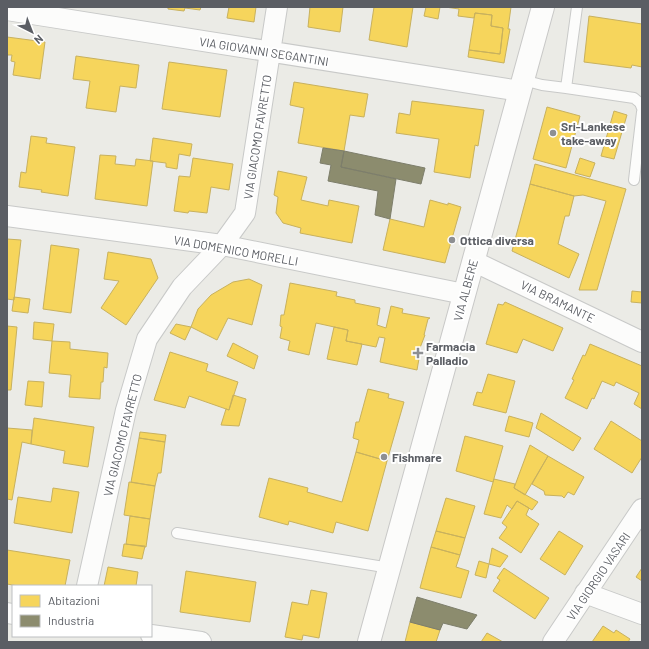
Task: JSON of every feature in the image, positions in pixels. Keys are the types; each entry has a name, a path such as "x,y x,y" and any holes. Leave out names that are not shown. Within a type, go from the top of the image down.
{"street":[{"name":"VIA GIACOMO FAVRETTO","path":"87,585 126,410 147,339 182,287 222,245 245,213 277,7"},
{"name":"VIA ALBERE","path":"369,642 543,7"},
{"name":"VIA GIOVANNI SEGANTINI","path":"7,10 270,52 522,86"},
{"name":"VIA DOMENICO MORELLI","path":"7,216 222,245 464,294"},
{"name":"VIA BRAMANTE","path":"473,260 642,342"},
{"name":"VIA GIORGIO VASARI","path":"553,642 642,509"},
{"path":"585,593 642,614"},
{"path":"152,635 201,642"}],"lane":[{"path":"566,88 577,7"},
{"path":"522,86 542,85 634,98 640,103 642,108"},
{"path":"634,180 642,112"},
{"path":"177,533 390,568"}],"building: Abitazioni":[{"path":"168,7 201,7 200,10 185,8 184,11 168,9"},
{"path":"229,7 256,7 254,22 227,18"},
{"path":"310,7 343,7 340,32 308,27"},
{"path":"374,7 413,7 407,47 369,40"},
{"path":"426,7 440,7 438,19 424,16"},
{"path":"445,7 511,7 508,29 510,29 504,63 468,57 469,50 500,54 503,28 491,26 492,15 475,13 474,18 458,16 459,9"},
{"path":"475,13 492,15 491,26 503,28 500,54 469,50"},
{"path":"589,16 642,24 642,67 632,65 631,68 584,62"},
{"path":"7,37 45,42 40,79 13,75 15,62 11,61 12,55 7,55"},
{"path":"76,56 139,65 136,88 120,86 116,112 86,108 90,81 73,79"},
{"path":"169,62 227,70 220,117 162,109"},
{"path":"294,82 368,94 364,117 350,115 344,151 298,143 304,108 290,105"},
{"path":"412,101 484,110 478,146 475,145 470,178 434,172 439,139 396,133 399,113 410,115"},
{"path":"547,107 580,116 566,168 533,159"},
{"path":"614,111 627,115 614,159 601,156"},
{"path":"31,136 47,138 46,143 75,147 68,196 41,192 42,190 19,187 21,172 26,173"},
{"path":"153,138 192,144 190,156 179,154 177,169 166,167 166,163 150,161"},
{"path":"100,155 116,156 115,164 135,166 136,159 153,161 147,206 95,199"},
{"path":"193,158 233,164 229,190 211,187 207,213 174,211 179,176 190,177"},
{"path":"580,158 595,163 590,177 575,173"},
{"path":"535,164 626,189 597,290 579,290 606,201 583,195 574,196 530,184"},
{"path":"278,171 307,177 301,200 328,206 329,200 359,206 352,243 300,233 301,228 283,223 276,213 278,197 274,195"},
{"path":"530,184 574,196 569,216 565,216 558,244 579,254 569,278 512,251"},
{"path":"430,200 461,207 445,263 383,250 390,219 424,227"},
{"path":"7,239 21,240 14,300 7,299"},
{"path":"51,245 79,249 71,313 43,309"},
{"path":"108,252 151,259 158,278 126,325 101,308 119,281 104,279"},
{"path":"249,279 262,285 252,325 228,318 217,340 191,327 198,309 211,295 233,282"},
{"path":"290,283 337,292 336,296 355,300 355,303 380,308 377,325 386,328 391,306 403,309 402,313 430,318 428,319 425,335 418,353 420,353 417,370 380,362 385,338 379,337 376,347 346,341 348,330 316,323 309,355 288,350 290,341 280,338 282,327 280,326 281,315 284,315"},
{"path":"632,291 642,292 642,303 631,302"},
{"path":"14,297 30,299 28,313 12,311"},
{"path":"505,302 563,328 553,351 523,339 517,353 486,344 498,304 503,305"},
{"path":"34,322 54,324 52,341 33,339"},
{"path":"176,324 191,327 185,340 170,333"},
{"path":"7,326 17,327 11,390 7,390"},
{"path":"334,327 348,330 346,341 362,344 357,365 327,359"},
{"path":"52,341 70,342 70,349 108,353 107,368 104,367 103,382 101,382 100,399 69,397 71,375 49,373"},
{"path":"233,343 258,356 254,369 227,356"},
{"path":"590,344 642,366 642,409 634,404 639,393 616,382 614,386 602,381 594,399 592,398 587,409 565,398 574,380 572,379 583,355 585,356"},
{"path":"170,352 208,364 206,371 238,382 229,410 189,396 185,408 154,400"},
{"path":"488,374 515,381 506,413 473,405 477,392 482,393"},
{"path":"28,381 44,382 42,407 25,405"},
{"path":"368,389 389,394 388,398 404,402 387,461 356,452 359,440 353,438 356,422 359,422"},
{"path":"233,395 246,399 239,426 221,425 226,409 229,410"},
{"path":"541,413 581,438 573,451 536,428"},
{"path":"509,416 533,423 529,437 505,431"},
{"path":"34,418 94,427 88,467 63,463 65,451 31,444"},
{"path":"611,421 642,441 642,457 632,473 594,449"},
{"path":"7,428 32,430 31,444 22,442 12,500 7,499"},
{"path":"140,432 166,435 165,442 139,438"},
{"path":"465,436 503,446 493,482 456,471"},
{"path":"139,438 165,442 161,473 158,473 155,486 131,482"},
{"path":"530,445 548,456 525,495 514,488"},
{"path":"356,452 387,461 368,531 336,522 333,533 289,521 288,525 259,517 269,478 308,488 307,492 342,502"},
{"path":"548,456 584,477 574,495 568,492 564,498 562,496 545,495 544,491 532,484"},
{"path":"494,479 515,484 514,488 538,502 532,510 517,501 512,509 507,505 501,518 484,514"},
{"path":"129,482 155,486 150,519 124,515"},
{"path":"53,488 79,492 72,533 14,523 18,497 51,502"},
{"path":"446,498 475,506 465,538 436,531"},
{"path":"517,501 529,508 526,515 539,524 521,553 499,538 507,527 502,523"},
{"path":"130,516 150,519 146,547 126,544"},
{"path":"436,531 465,538 460,555 431,547"},
{"path":"559,531 583,546 565,575 540,559"},
{"path":"124,544 145,546 142,559 122,556"},
{"path":"431,547 460,555 456,567 469,571 461,598 420,588"},
{"path":"492,548 508,556 500,567 489,564"},
{"path":"7,550 70,560 65,585 7,584"},
{"path":"479,561 489,564 486,578 475,575"},
{"path":"108,567 138,572 136,585 104,585"},
{"path":"504,568 549,598 535,619 493,591 500,580 497,578"},
{"path":"642,568 642,581 636,577"},
{"path":"186,571 256,582 250,622 180,612"},
{"path":"311,590 327,593 319,638 303,635 302,640 285,637 292,602 308,605"},
{"path":"410,622 440,630 436,642 405,642"},
{"path":"603,626 614,633 616,630 630,639 628,642 592,642"},
{"path":"487,633 503,642 481,642"}],"building: Industria":[{"path":"323,148 344,151 341,167 396,179 390,219 375,215 378,191 328,181 331,165 320,163"},
{"path":"344,151 425,168 421,184 341,167"},
{"path":"417,597 477,615 467,629 443,623 440,630 410,622"}],"place":[{"name":"Sri-Lankese take-away","path":"553,133"},
{"name":"Ottica diversa","path":"452,240"},
{"name":"Farmacia Palladio","path":"418,353"},
{"name":"Fishmare","path":"384,457"}]}
